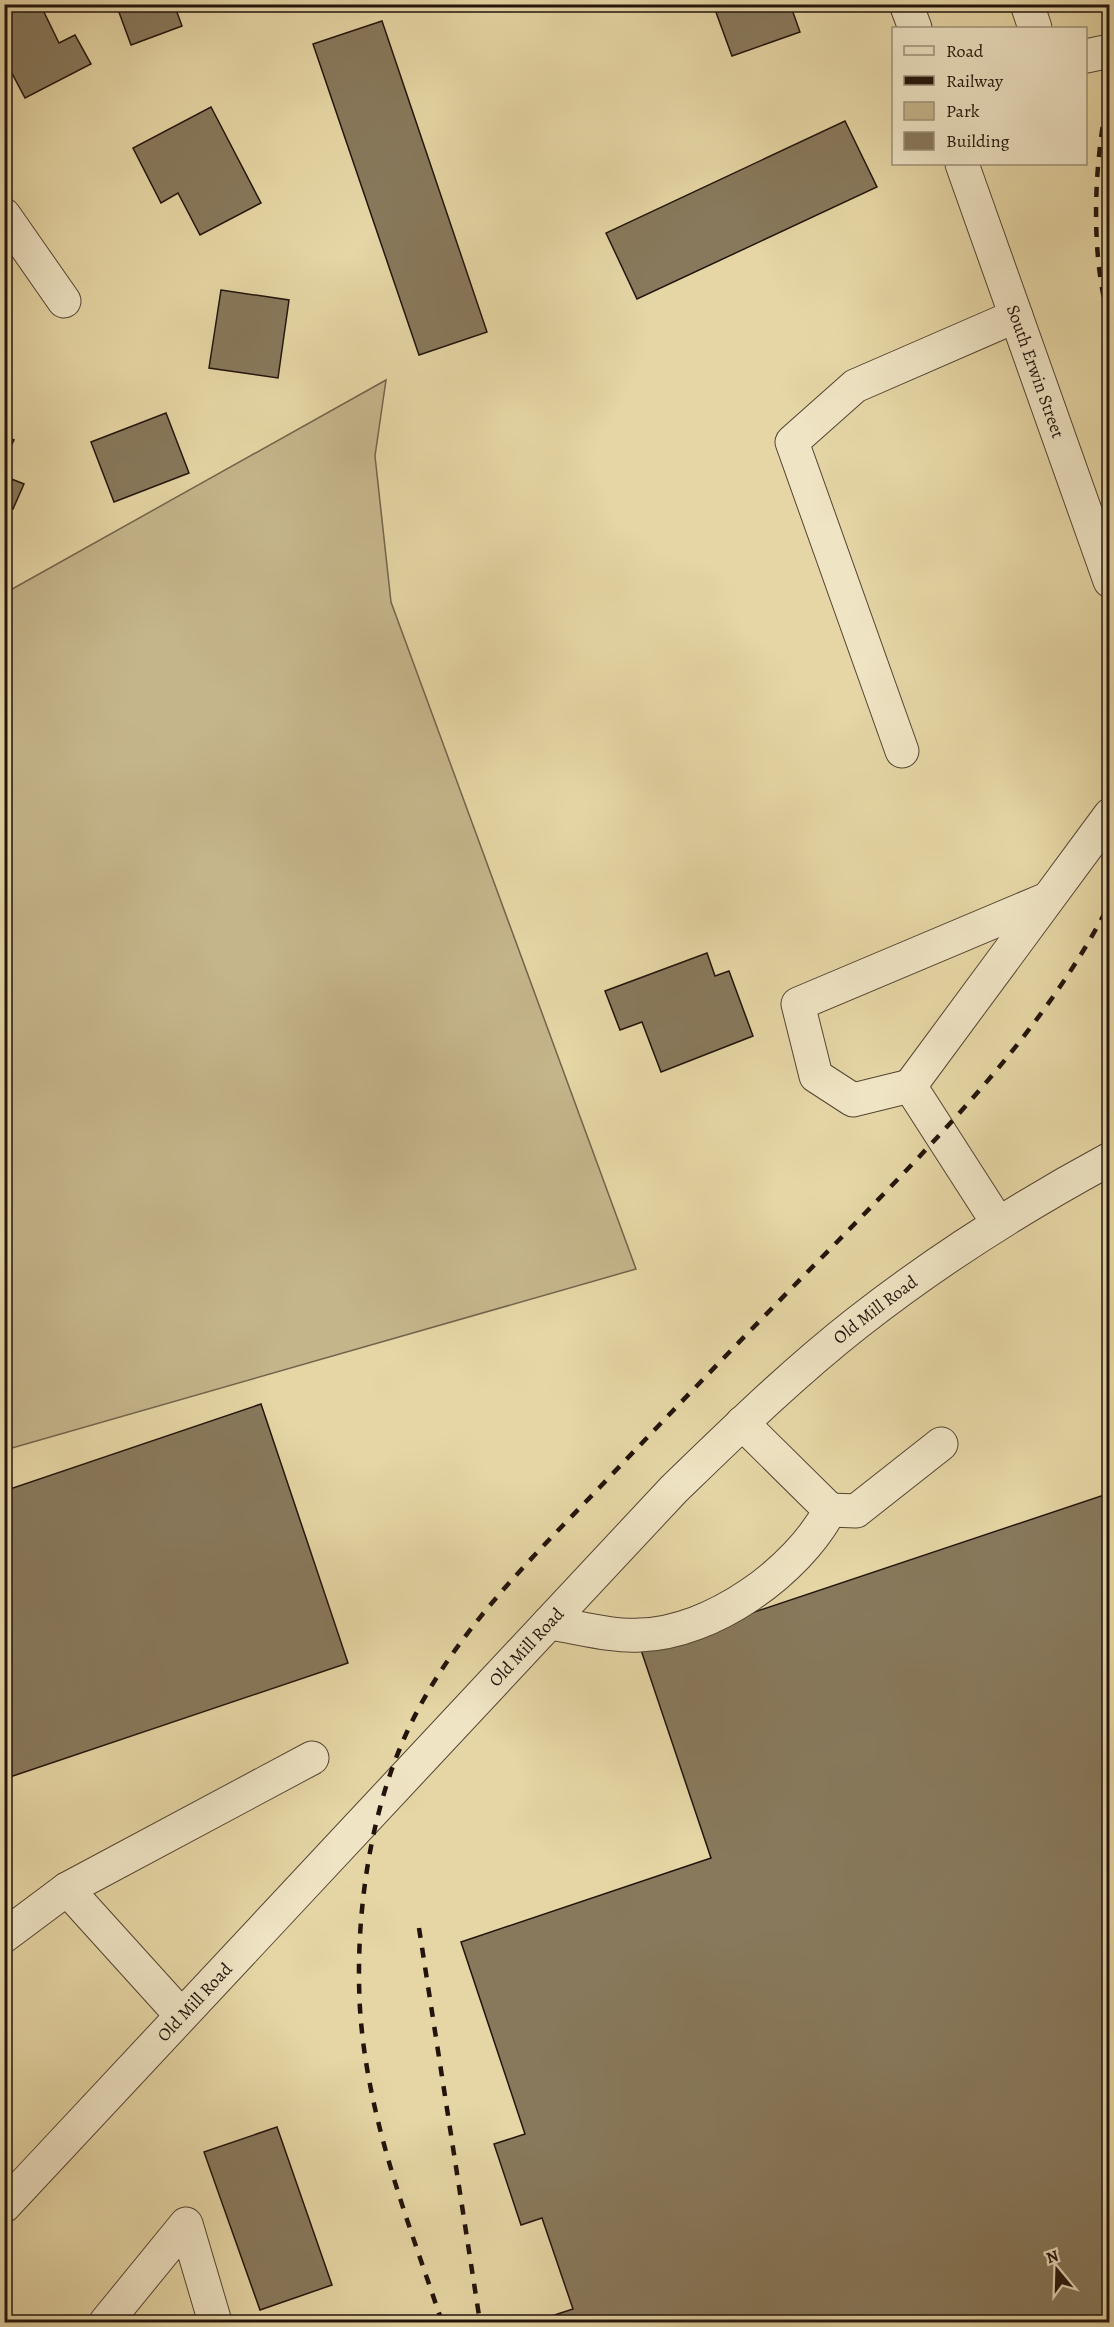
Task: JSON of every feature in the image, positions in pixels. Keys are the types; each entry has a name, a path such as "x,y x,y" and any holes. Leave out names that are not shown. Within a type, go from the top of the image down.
{"street":[{"path":"906,4 915,27"},
{"path":"1027,4 1035,27"},
{"path":"1087,56 1110,51"},
{"name":"South Erwin Street","path":"962,165 1110,581"},
{"path":"4,215 64,301"},
{"path":"902,751 792,442 855,386 1016,316"},
{"path":"1047,899 798,1004 816,1076 853,1100 910,1086 1110,815"},
{"path":"910,1086 998,1223"},
{"name":"Old Mill Road","path":"4,2206 674,1489 742,1423 855,1324 906,1285 998,1223 1110,1159"},
{"path":"742,1423 830,1510 856,1511 941,1444"},
{"path":"549,1623 640,1635 705,1620 744,1600 802,1549 819,1530 830,1510"},
{"path":"4,1936 67,1889 312,1758"},
{"path":"67,1889 181,2015"},
{"path":"106,2322 186,2224 215,2322"}],"green space":[{"path":"386,380 375,456 391,602 636,1269 5,1450 5,593"}],"building":[{"path":"4,4 40,4 59,43 75,35 91,64 25,98 4,58"},
{"path":"116,4 174,4 182,26 131,45"},
{"path":"713,4 790,4 800,32 732,56"},
{"path":"382,21 487,332 419,355 313,44"},
{"path":"211,107 261,203 200,235 178,193 161,203 133,148"},
{"path":"845,121 877,187 637,299 606,233"},
{"path":"221,290 289,300 278,378 209,368"},
{"path":"166,413 189,473 114,502 91,442"},
{"path":"4,436 14,440 4,461"},
{"path":"4,476 24,484 13,509 4,505"},
{"path":"707,953 715,976 729,971 753,1036 661,1072 642,1022 620,1030 605,991"},
{"path":"261,1404 348,1663 4,1779 4,1491"},
{"path":"1110,1493 1110,2322 533,2322 573,2309 542,2218 521,2225 494,2144 525,2134 461,1942 711,1858 641,1650"},
{"path":"277,2127 332,2285 260,2310 204,2152"}],"railway":[{"path":"1110,88 1100,144 1096,205 1099,266 1110,322"},
{"path":"442,2322 403,2207 380,2129 364,2050 360,2009 360,1942 366,1873 381,1805 403,1741 442,1670 465,1637 516,1575 913,1163 987,1082 1054,996 1110,903"},
{"path":"419,1928 480,2322"}]}
